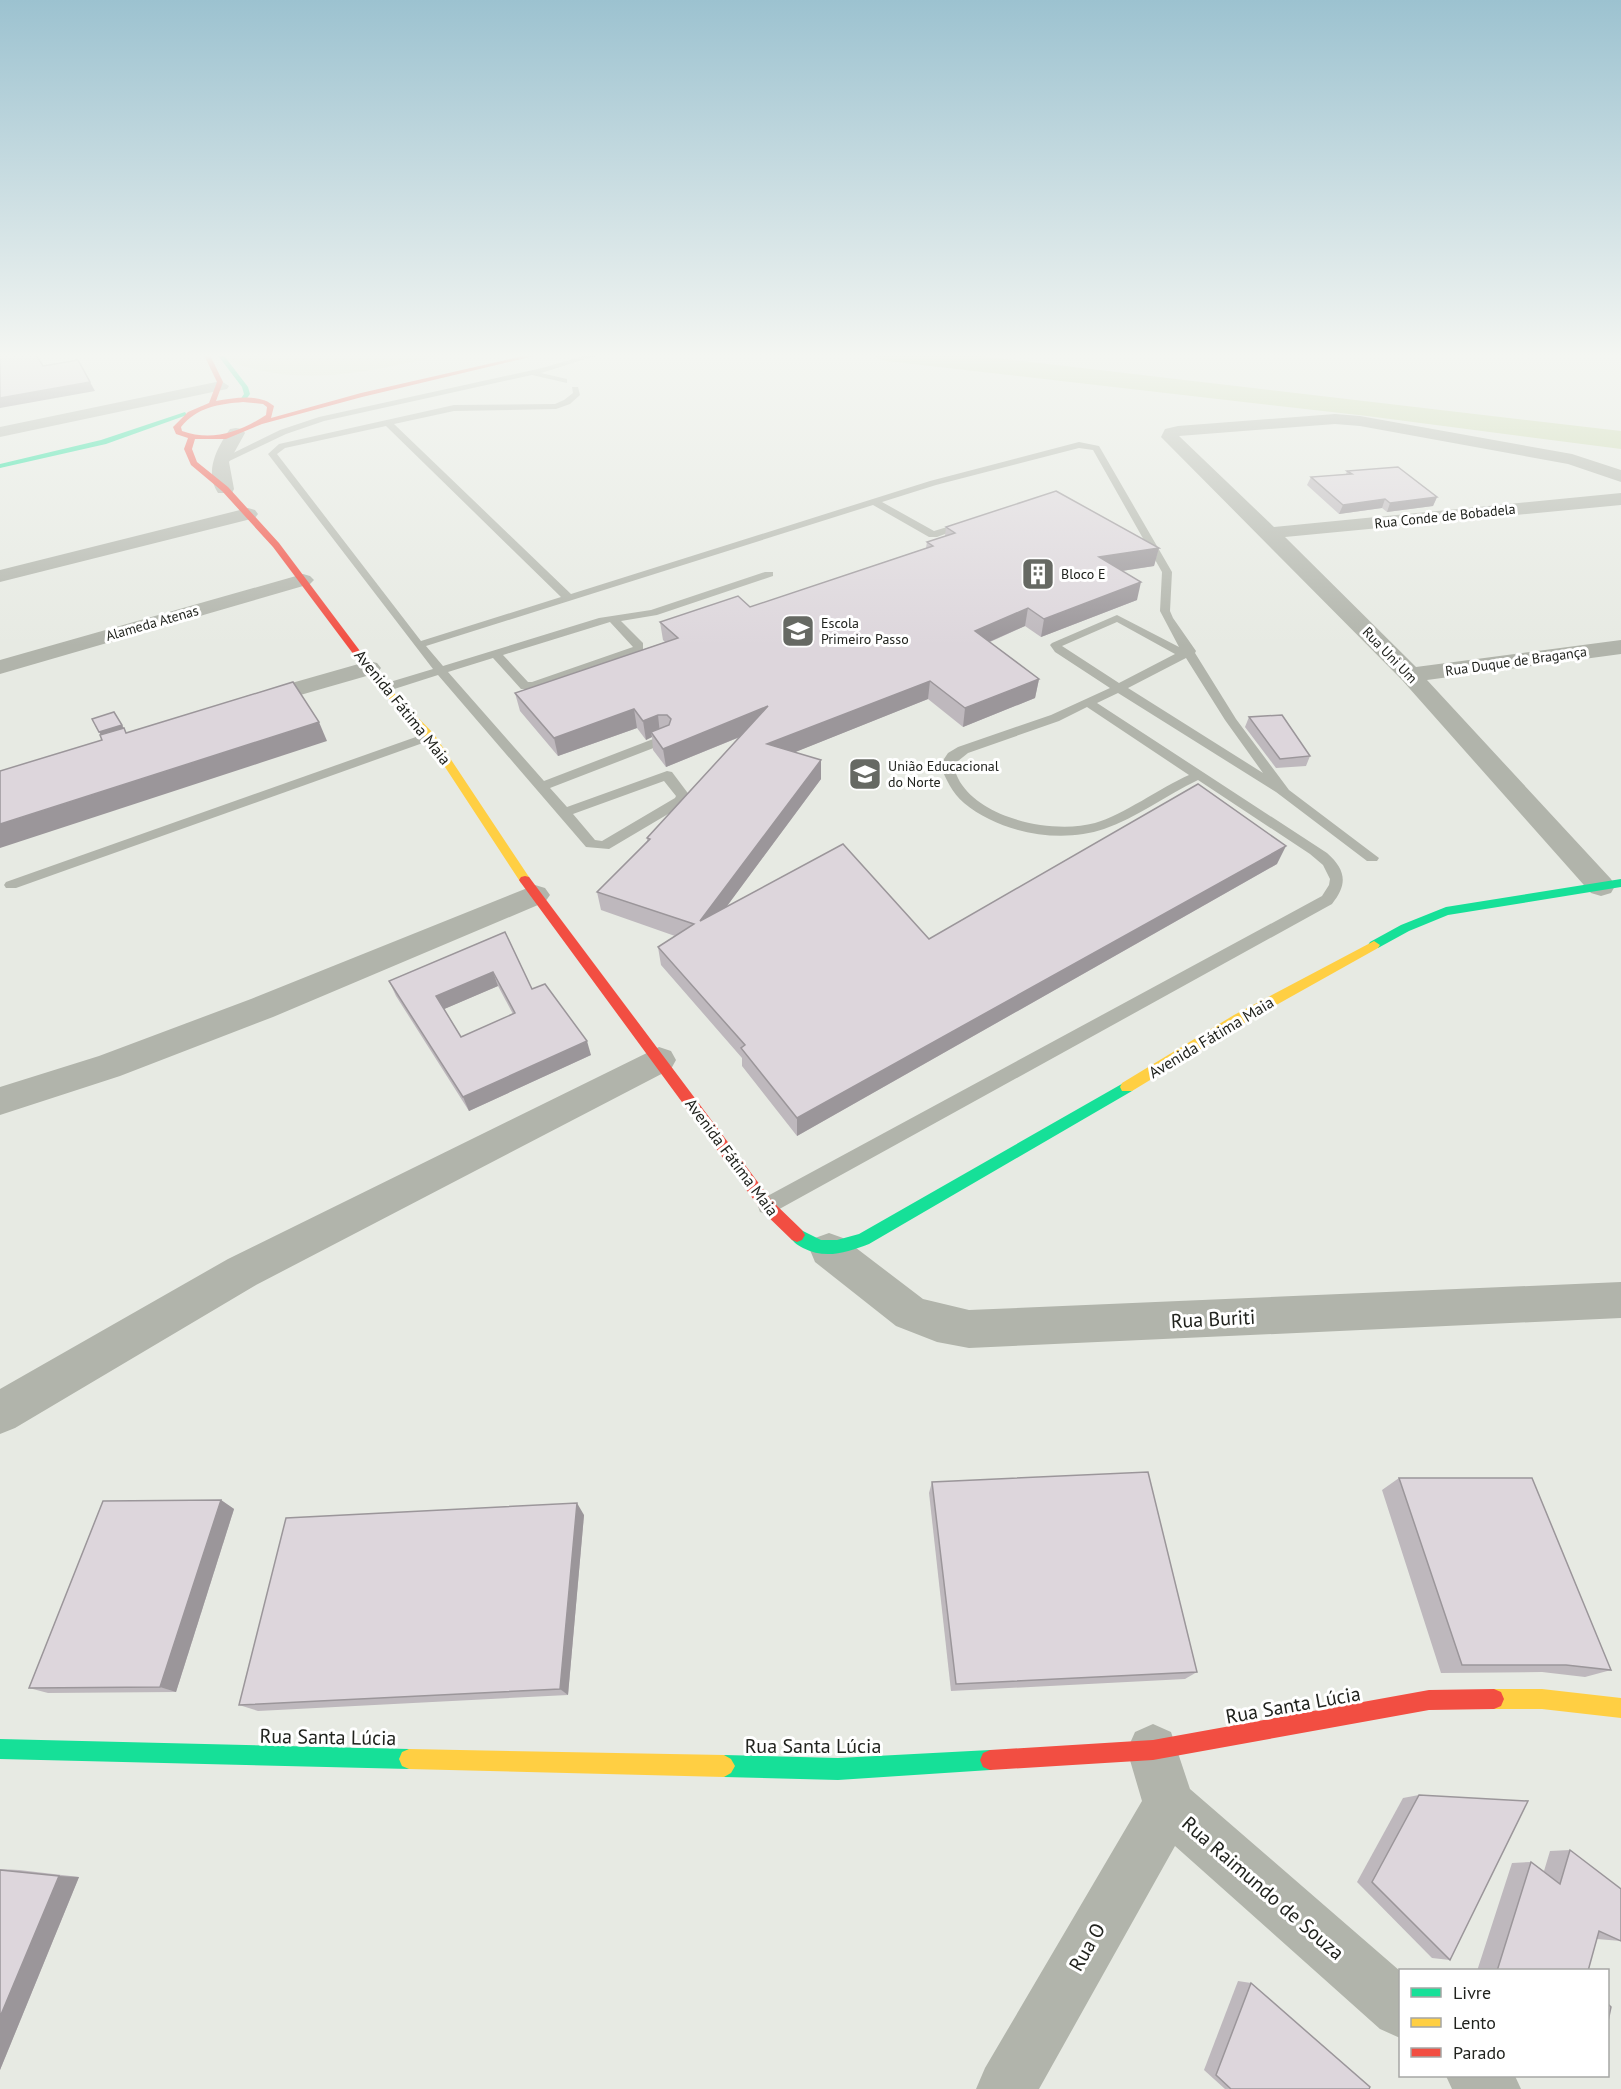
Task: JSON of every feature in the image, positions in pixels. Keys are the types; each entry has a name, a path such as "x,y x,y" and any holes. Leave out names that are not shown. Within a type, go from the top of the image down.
{"street":[{"path":"0,466 67,450"},
{"path":"0,474 118,450"},
{"name":"Avenida Fátima Maia","path":"189,450 194,463 225,489 276,545 384,688 430,736 535,895 766,1206 799,1237 813,1246 830,1250 864,1239 1054,1131 1239,1019 1405,928 1446,911 1611,884"},
{"path":"225,489 220,462 226,450"},
{"name":"Rua Uni Um","path":"1183,450 1269,533 1410,675 1611,884"},
{"name":"Rua Uni Um","path":"1525,450 1572,459 1621,476"},
{"name":"Rua Conde de Bobadela","path":"1269,533 1621,499"},
{"path":"0,576 248,514"},
{"name":"Alameda Atenas","path":"0,667 303,580"},
{"name":"Rua Duque de Bragança","path":"1410,675 1621,647"},
{"path":"235,708 369,668"},
{"path":"0,1101 108,1067 262,1008 535,895"},
{"path":"0,1413 242,1272 659,1060"},
{"name":"Rua Buriti","path":"830,1250 910,1313 937,1323 969,1329 1621,1300"},
{"name":"Rua Santa Lúcia","path":"0,1749 838,1769 1153,1750 1429,1700 1542,1699 1621,1708"},
{"name":"Rua Raimundo de Souza","path":"1153,1750 1169,1805 1399,2007"},
{"name":"Rua O","path":"1005,2089 1169,1805"},
{"path":"1477,2077 1491,2089"}],"lane":[{"path":"220,462 245,450"},
{"path":"276,450 272,454 419,645 540,787 591,844 604,846 680,801 683,796 667,775 564,813"},
{"path":"416,450 569,598"},
{"path":"419,645 933,483 1058,450"},
{"path":"1097,450 1153,546 1168,579 1165,611 1167,618 1231,720 1284,793"},
{"path":"874,502 933,535 981,519"},
{"path":"1135,538 1153,546"},
{"path":"384,688 612,618 653,612 769,573"},
{"path":"495,653 525,686 533,686 639,649 639,645 612,618"},
{"path":"1187,652 1117,618 1056,645 1059,650 1284,793 1372,858"},
{"path":"1187,652 1055,718 963,750 953,756 946,765 949,777 957,788 994,816 1020,825 1062,830 1079,830 1107,823 1198,775"},
{"path":"766,1206 1327,900 1336,890 1338,880 1333,866 1315,851 1089,703"},
{"path":"11,885 430,736"},
{"path":"540,787 665,739"}],"building":[{"path":"1398,467 1437,497 1390,503 1385,499 1343,505 1311,477 1352,474 1347,471"},
{"path":"1056,491 1159,548 1099,557 1141,582 1044,619 1028,608 975,631 1039,679 965,708 930,681 767,744 821,760 700,921 843,844 929,939 1198,784 1286,846 797,1118 741,1048 745,1045 658,947 694,924 597,892 650,839 647,838 768,706 663,749 651,732 669,725 671,719 667,715 658,715 643,721 634,709 554,738 515,693 678,638 660,622 738,596 750,607 933,546 927,542 955,533 946,527"},
{"path":"293,682 319,722 0,824 0,771 102,740 100,735 124,728 126,733"},
{"path":"114,712 122,725 99,732 92,719"},
{"path":"1282,715 1310,756 1280,759 1249,717"},
{"path":"505,932 532,989 545,984 587,1041 463,1097 389,981","holes":["493,972 515,1013 461,1037 436,996"]},
{"path":"1148,1472 1197,1672 956,1684 932,1482"},
{"path":"1399,1478 1532,1478 1611,1670 1566,1665 1462,1665"},
{"path":"221,1500 160,1687 29,1688 103,1501"},
{"path":"577,1503 560,1689 239,1705 286,1518"},
{"path":"1419,1795 1528,1801 1450,1960 1372,1882"},
{"path":"1570,1850 1621,1889 1621,1941 1599,1931 1589,1969 1498,1969 1531,1862 1560,1884"},
{"path":"0,1870 59,1876 0,2017"},
{"path":"1251,1983 1370,2087 1369,2089 1231,2089 1216,2075"}],"traffic: fast":[{"path":"0,466 67,450"},
{"path":"1374,945 1405,928 1446,911 1621,883"},
{"path":"797,1235 813,1245 829,1248 864,1239 1127,1087"},
{"path":"0,1749 409,1759"},
{"path":"724,1766 838,1769 990,1760"}],"traffic: slow":[{"path":"366,665 384,688 430,736 525,880"},
{"path":"1127,1087 1239,1019 1374,945"},
{"path":"1494,1699 1542,1699 1621,1708"},
{"path":"409,1759 724,1766"}],"traffic: jam":[{"path":"189,450 194,463 225,489 276,545 366,665"},
{"path":"525,880 767,1206 797,1235"},
{"path":"990,1760 1153,1750 1429,1700 1494,1699"}],"place":[{"name":"Bloco E","path":"1038,574"},
{"name":"Escola Primeiro Passo","path":"798,631"},
{"name":"União Educacional do Norte","path":"865,774"}]}
